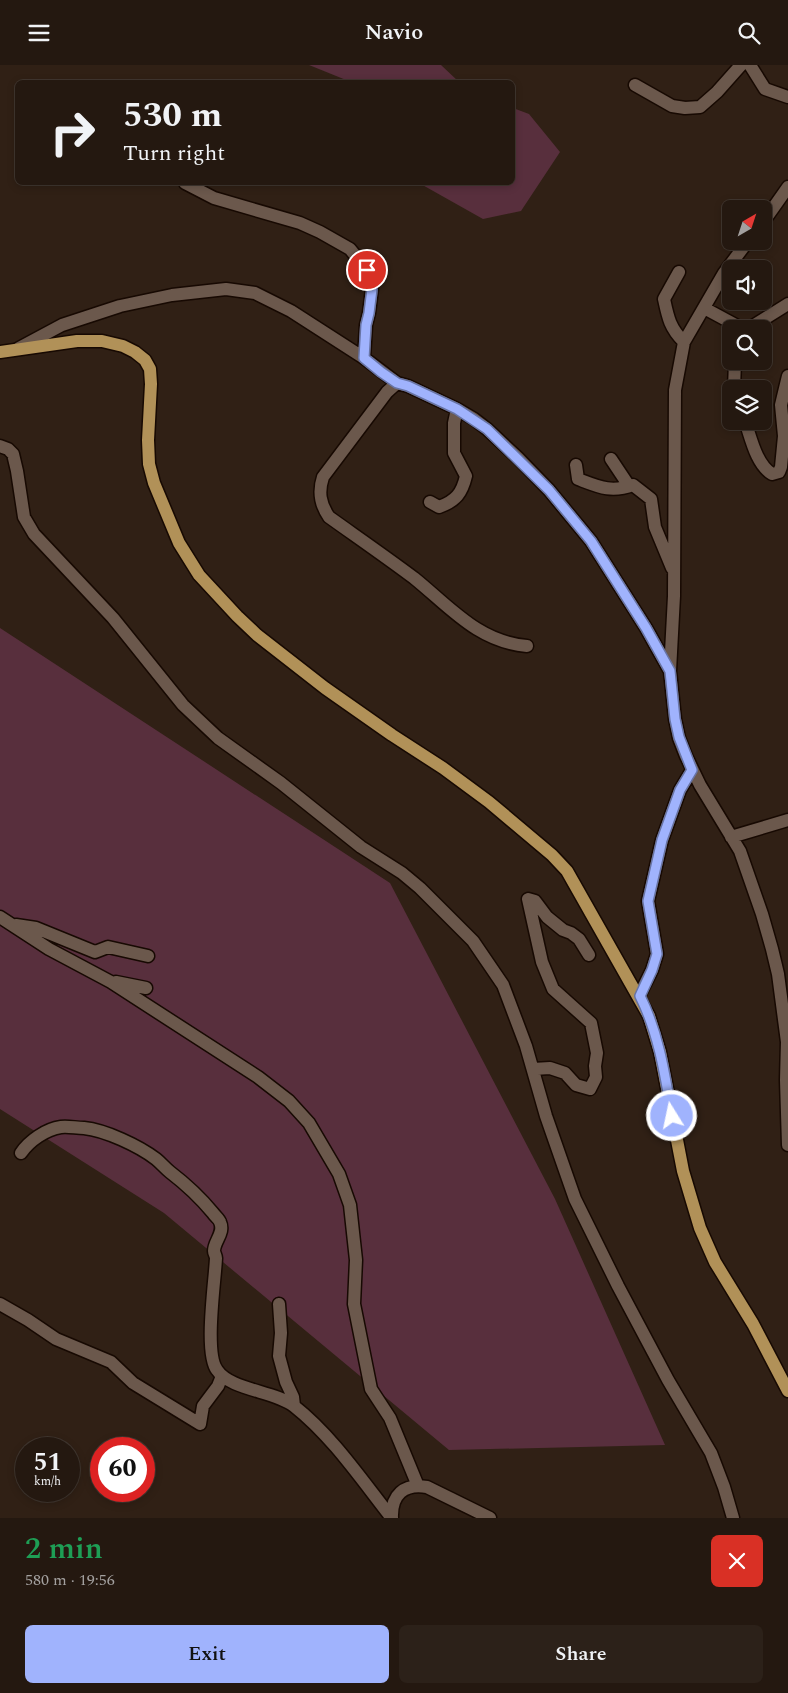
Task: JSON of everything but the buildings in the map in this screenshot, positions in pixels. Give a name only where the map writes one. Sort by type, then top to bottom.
[{"type":"main road","points":[[0,351],[77,341],[102,341],[123,346],[135,352],[144,360],[150,369],[152,384],[148,440],[149,463],[154,483],[179,543],[200,575],[236,616],[257,635],[325,688],[443,768],[489,802],[552,855],[567,871],[650,1016],[660,1052],[683,1171],[700,1228],[715,1261],[753,1324],[788,1391]]},
{"type":"street","points":[[636,85],[672,106],[684,108],[700,107],[717,92],[741,65]]},
{"type":"street","points":[[750,65],[765,89],[788,97]]},
{"type":"street","points":[[189,185],[214,198],[300,223],[350,249],[367,270],[372,289],[366,325],[364,358]]},
{"type":"street","points":[[772,210],[788,187]]},
{"type":"street","points":[[741,250],[724,273],[684,342],[674,389],[674,575],[670,671],[677,728],[686,756],[692,770],[740,851],[762,914],[778,974],[788,1042],[786,1080],[788,1145]]},
{"type":"street","points":[[679,272],[664,299],[674,332],[684,342]]},
{"type":"street","points":[[19,348],[62,325],[120,306],[172,295],[226,289],[255,293],[269,299],[299,315],[364,358],[397,383],[408,386],[457,409],[487,429],[549,490],[591,541],[646,628],[670,671]]},
{"type":"street","points":[[762,320],[788,304]]},
{"type":"street","points":[[704,308],[726,320]]},
{"type":"street","points":[[749,430],[766,470],[772,474],[779,472],[784,436],[781,405],[788,376]]},
{"type":"street","points":[[397,383],[387,392],[323,477],[320,501],[324,510],[329,517],[413,578],[456,614],[486,635],[506,643],[527,646]]},
{"type":"street","points":[[430,502],[439,507],[449,503],[463,490],[466,476],[454,453],[454,423],[457,409]]},
{"type":"street","points":[[0,446],[8,449],[13,454],[24,517],[34,534],[113,617],[183,705],[218,738],[281,783],[361,847],[402,873],[420,888],[473,941],[503,985],[533,1069],[546,1116],[575,1199],[618,1286],[668,1380],[711,1453],[724,1487],[732,1518]]},
{"type":"street","points":[[611,459],[628,486]]},
{"type":"street","points":[[576,465],[578,479],[599,487],[620,489],[633,485],[651,499],[656,527],[674,575]]},
{"type":"street","points":[[640,996],[657,954],[648,901],[662,840],[680,790],[692,770]]},
{"type":"street","points":[[731,837],[788,820]]},
{"type":"street","points":[[533,1069],[550,1068],[565,1073],[576,1085],[590,1089],[596,1077],[597,1053],[592,1023],[553,989],[542,962],[528,899],[535,901],[547,917],[563,930],[579,939],[590,955]]},
{"type":"street","points":[[0,917],[17,925],[36,928],[95,952],[108,947],[148,956]]},
{"type":"street","points":[[0,917],[49,949],[107,979],[258,1077],[289,1101],[309,1123],[339,1174],[350,1205],[356,1259],[354,1304],[371,1389],[390,1418],[418,1485]]},
{"type":"street","points":[[107,979],[146,988]]},
{"type":"street","points":[[21,1153],[49,1131],[61,1127],[88,1129],[112,1136],[138,1147],[181,1179],[204,1201],[220,1222],[222,1231],[214,1250],[216,1256],[211,1348],[214,1366],[222,1376],[253,1390],[281,1398],[294,1406],[337,1449],[392,1517]]},
{"type":"street","points":[[0,1304],[56,1339],[111,1362],[133,1383],[200,1424],[203,1406],[218,1387],[222,1376]]},
{"type":"street","points":[[280,1304],[281,1333],[279,1356],[286,1382],[294,1397],[294,1406]]},
{"type":"street","points":[[392,1517],[396,1498],[400,1492],[418,1485],[427,1487],[490,1518]]},
{"type":"shaded area","points":[[309,65],[441,65],[457,80],[346,80]]},
{"type":"shaded area","points":[[515,109],[529,114],[560,152],[521,211],[483,219],[423,185],[515,185]]},
{"type":"shaded area","points":[[0,628],[390,883],[555,1199],[665,1445],[449,1450],[164,1213],[0,1109]]},
{"type":"route","points":[[367,270],[372,289],[366,325],[364,358],[397,383],[408,386],[467,414],[487,429],[518,458],[549,490],[591,541],[646,628],[670,671],[675,719],[679,737],[692,770],[680,790],[662,840],[648,901],[657,954],[640,996],[650,1016],[660,1052],[672,1116]]}]
